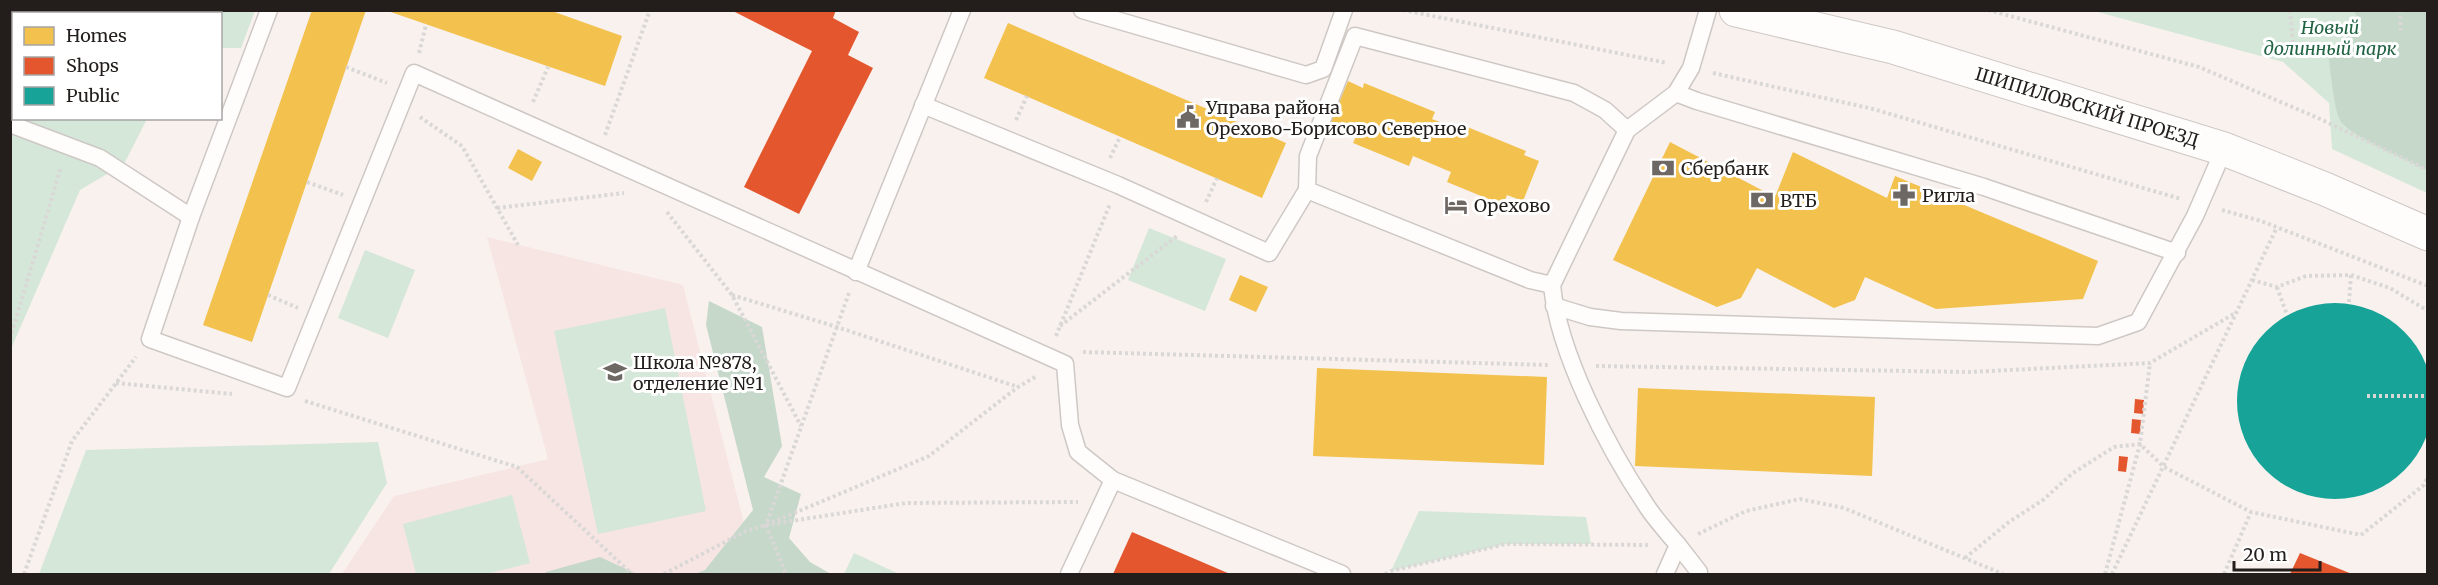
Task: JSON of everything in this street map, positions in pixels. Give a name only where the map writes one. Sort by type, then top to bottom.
[{"type":"main road","name":"ШИПИЛОВСКИЙ ПРОЕЗД","points":[[1736,10],[1893,47],[2224,149],[2325,189],[2427,234]]},
{"type":"lane","points":[[269,10],[191,217],[150,339],[287,387],[414,73],[856,272],[1054,358],[1065,364],[1070,425],[1078,452],[1113,480],[1322,571],[1342,574]]},
{"type":"lane","points":[[856,272],[963,10]]},
{"type":"lane","points":[[1082,10],[1306,75],[1323,69],[1344,10]]},
{"type":"lane","points":[[1699,572],[1646,505],[1598,422],[1573,365],[1554,306],[1552,285],[1627,130],[1676,93],[1691,68],[1708,10]]},
{"type":"lane","points":[[924,105],[1118,185],[1269,253],[1308,190],[1308,156],[1355,36],[1574,93],[1605,110],[1627,130]]},
{"type":"lane","points":[[1676,93],[1984,187],[2177,253]]},
{"type":"lane","points":[[10,124],[100,158],[191,217]]},
{"type":"lane","points":[[1554,306],[1590,317],[1621,321],[2098,336],[2138,322],[2177,253],[2224,149]]},
{"type":"lane","points":[[1308,190],[1530,280],[1552,285]]},
{"type":"lane","points":[[1069,574],[1113,480]]},
{"type":"lane","points":[[1665,574],[1678,545]]},
{"type":"path","points":[[598,156],[650,10]]},
{"type":"path","points":[[1403,10],[1691,68],[1873,109],[2277,227],[2427,286]]},
{"type":"path","points":[[1988,10],[2199,67],[2318,118],[2427,170]]},
{"type":"path","points":[[2290,10],[2294,53]]},
{"type":"path","points":[[2400,10],[2401,30]]},
{"type":"path","points":[[346,67],[403,98],[462,146],[518,245]]},
{"type":"path","points":[[523,122],[548,67]]},
{"type":"path","points":[[10,339],[67,145]]},
{"type":"path","points":[[307,182],[361,202]]},
{"type":"path","points":[[664,574],[746,531],[766,525],[929,456],[1054,358],[1060,326],[1118,185]]},
{"type":"path","points":[[497,208],[670,188]]},
{"type":"path","points":[[650,190],[732,295],[801,427]]},
{"type":"path","points":[[1060,326],[1199,220]]},
{"type":"path","points":[[2112,574],[2277,227]]},
{"type":"path","points":[[786,574],[766,525],[856,272]]},
{"type":"path","points":[[2252,280],[2277,287],[2306,276],[2351,275],[2390,288],[2427,311]]},
{"type":"path","points":[[2349,302],[2351,275]]},
{"type":"path","points":[[2277,287],[2287,315]]},
{"type":"path","points":[[268,295],[316,315]]},
{"type":"path","points":[[732,295],[1018,387]]},
{"type":"path","points":[[1085,351],[1573,365],[1970,372],[2150,363],[2237,312]]},
{"type":"path","points":[[24,574],[72,441],[150,339]]},
{"type":"path","points":[[2105,574],[2140,444],[2150,363]]},
{"type":"path","points":[[116,383],[235,394]]},
{"type":"path","points":[[2367,396],[2427,396]]},
{"type":"path","points":[[294,400],[306,401],[517,467],[632,574]]},
{"type":"path","points":[[2140,444],[2164,467],[2251,512],[2361,534],[2426,486],[2427,476]]},
{"type":"path","points":[[1964,558],[2009,522],[2043,500],[2073,473],[2114,447],[2140,444]]},
{"type":"path","points":[[766,525],[906,503],[1102,502]]},
{"type":"path","points":[[2224,574],[2251,512]]},
{"type":"shaded area","name":"Школа №878, отделение №1","points":[[487,237],[683,285],[746,531],[763,574],[342,574],[394,496],[548,459]]},
{"type":"green space","points":[[11,11],[255,11],[241,48],[222,48],[222,12],[12,12],[12,120],[146,120],[124,164],[80,190],[11,349]]},
{"type":"green space","name":"Новый долинный парк","points":[[2094,11],[2427,11],[2427,193],[2332,149],[2329,103],[2283,62]]},
{"type":"green space","points":[[2354,11],[2427,11],[2427,170],[2366,140],[2340,120],[2334,98],[2328,52],[2361,24]]},
{"type":"green space","points":[[1149,228],[1226,259],[1205,311],[1128,280]]},
{"type":"green space","points":[[365,250],[415,270],[388,338],[338,318]]},
{"type":"green space","points":[[709,301],[762,327],[782,446],[764,477],[801,494],[789,538],[810,562],[831,574],[695,574],[705,570],[753,510],[706,325]]},
{"type":"green space","points":[[665,308],[706,511],[598,534],[554,331]]},
{"type":"green space","points":[[378,442],[387,483],[329,574],[39,574],[86,450]]},
{"type":"green space","points":[[512,495],[530,563],[487,574],[416,574],[403,524]]},
{"type":"green space","points":[[1419,511],[1586,517],[1591,544],[1506,544],[1391,571]]},
{"type":"green space","points":[[854,553],[899,574],[844,574]]},
{"type":"green space","points":[[600,557],[637,574],[543,574],[546,572]]},
{"type":"building: Homes","points":[[312,10],[366,10],[252,342],[203,325]]},
{"type":"building: Homes","points":[[385,10],[549,10],[622,36],[605,86]]},
{"type":"building: Homes","points":[[1008,23],[1286,143],[1262,198],[984,78]]},
{"type":"building: Homes","points":[[1348,81],[1363,88],[1364,83],[1435,112],[1432,119],[1458,129],[1460,124],[1526,151],[1524,155],[1539,161],[1523,201],[1507,195],[1503,205],[1447,182],[1451,172],[1413,156],[1409,166],[1353,143],[1357,134],[1330,123]]},
{"type":"building: Homes","points":[[1670,142],[1775,197],[1793,152],[1887,198],[1895,176],[2098,261],[2083,299],[1936,309],[1865,277],[1855,300],[1834,308],[1757,268],[1741,298],[1717,307],[1613,260]]},
{"type":"building: Homes","points":[[518,149],[542,162],[532,181],[508,168]]},
{"type":"building: Homes","points":[[1240,275],[1268,287],[1256,312],[1229,300]]},
{"type":"building: Homes","points":[[1317,368],[1547,377],[1544,465],[1313,456]]},
{"type":"building: Homes","points":[[1638,388],[1875,397],[1872,476],[1635,466]]},
{"type":"building: Shops","points":[[731,10],[836,10],[833,18],[859,32],[848,55],[873,68],[799,214],[744,187],[812,51]]},
{"type":"building: Shops","points":[[2135,399],[2144,400],[2143,414],[2134,413]]},
{"type":"building: Shops","points":[[2132,419],[2141,420],[2140,434],[2131,433]]},
{"type":"building: Shops","points":[[2119,456],[2128,457],[2126,472],[2118,471]]},
{"type":"building: Shops","points":[[1132,532],[1230,574],[1113,574]]},
{"type":"building: Shops","points":[[2300,553],[2352,574],[2290,574]]},
{"type":"building: Public","points":[[2335,303],[2363,307],[2381,315],[2397,325],[2411,339],[2429,373],[2433,401],[2429,429],[2421,447],[2411,463],[2397,477],[2363,495],[2335,499],[2307,495],[2289,487],[2273,477],[2259,463],[2241,429],[2237,401],[2241,373],[2249,355],[2259,339],[2273,325],[2307,307]]},
{"type":"place","name":"Управа района Орехово-Борисово Северное","points":[[1188,117]]},
{"type":"place","name":"Сбербанк","points":[[1663,168]]},
{"type":"place","name":"Ригла","points":[[1904,195]]},
{"type":"place","name":"ВТБ","points":[[1762,200]]},
{"type":"place","name":"Орехово","points":[[1456,205]]},
{"type":"place","name":"Школа №878, отделение №1","points":[[615,372]]}]
